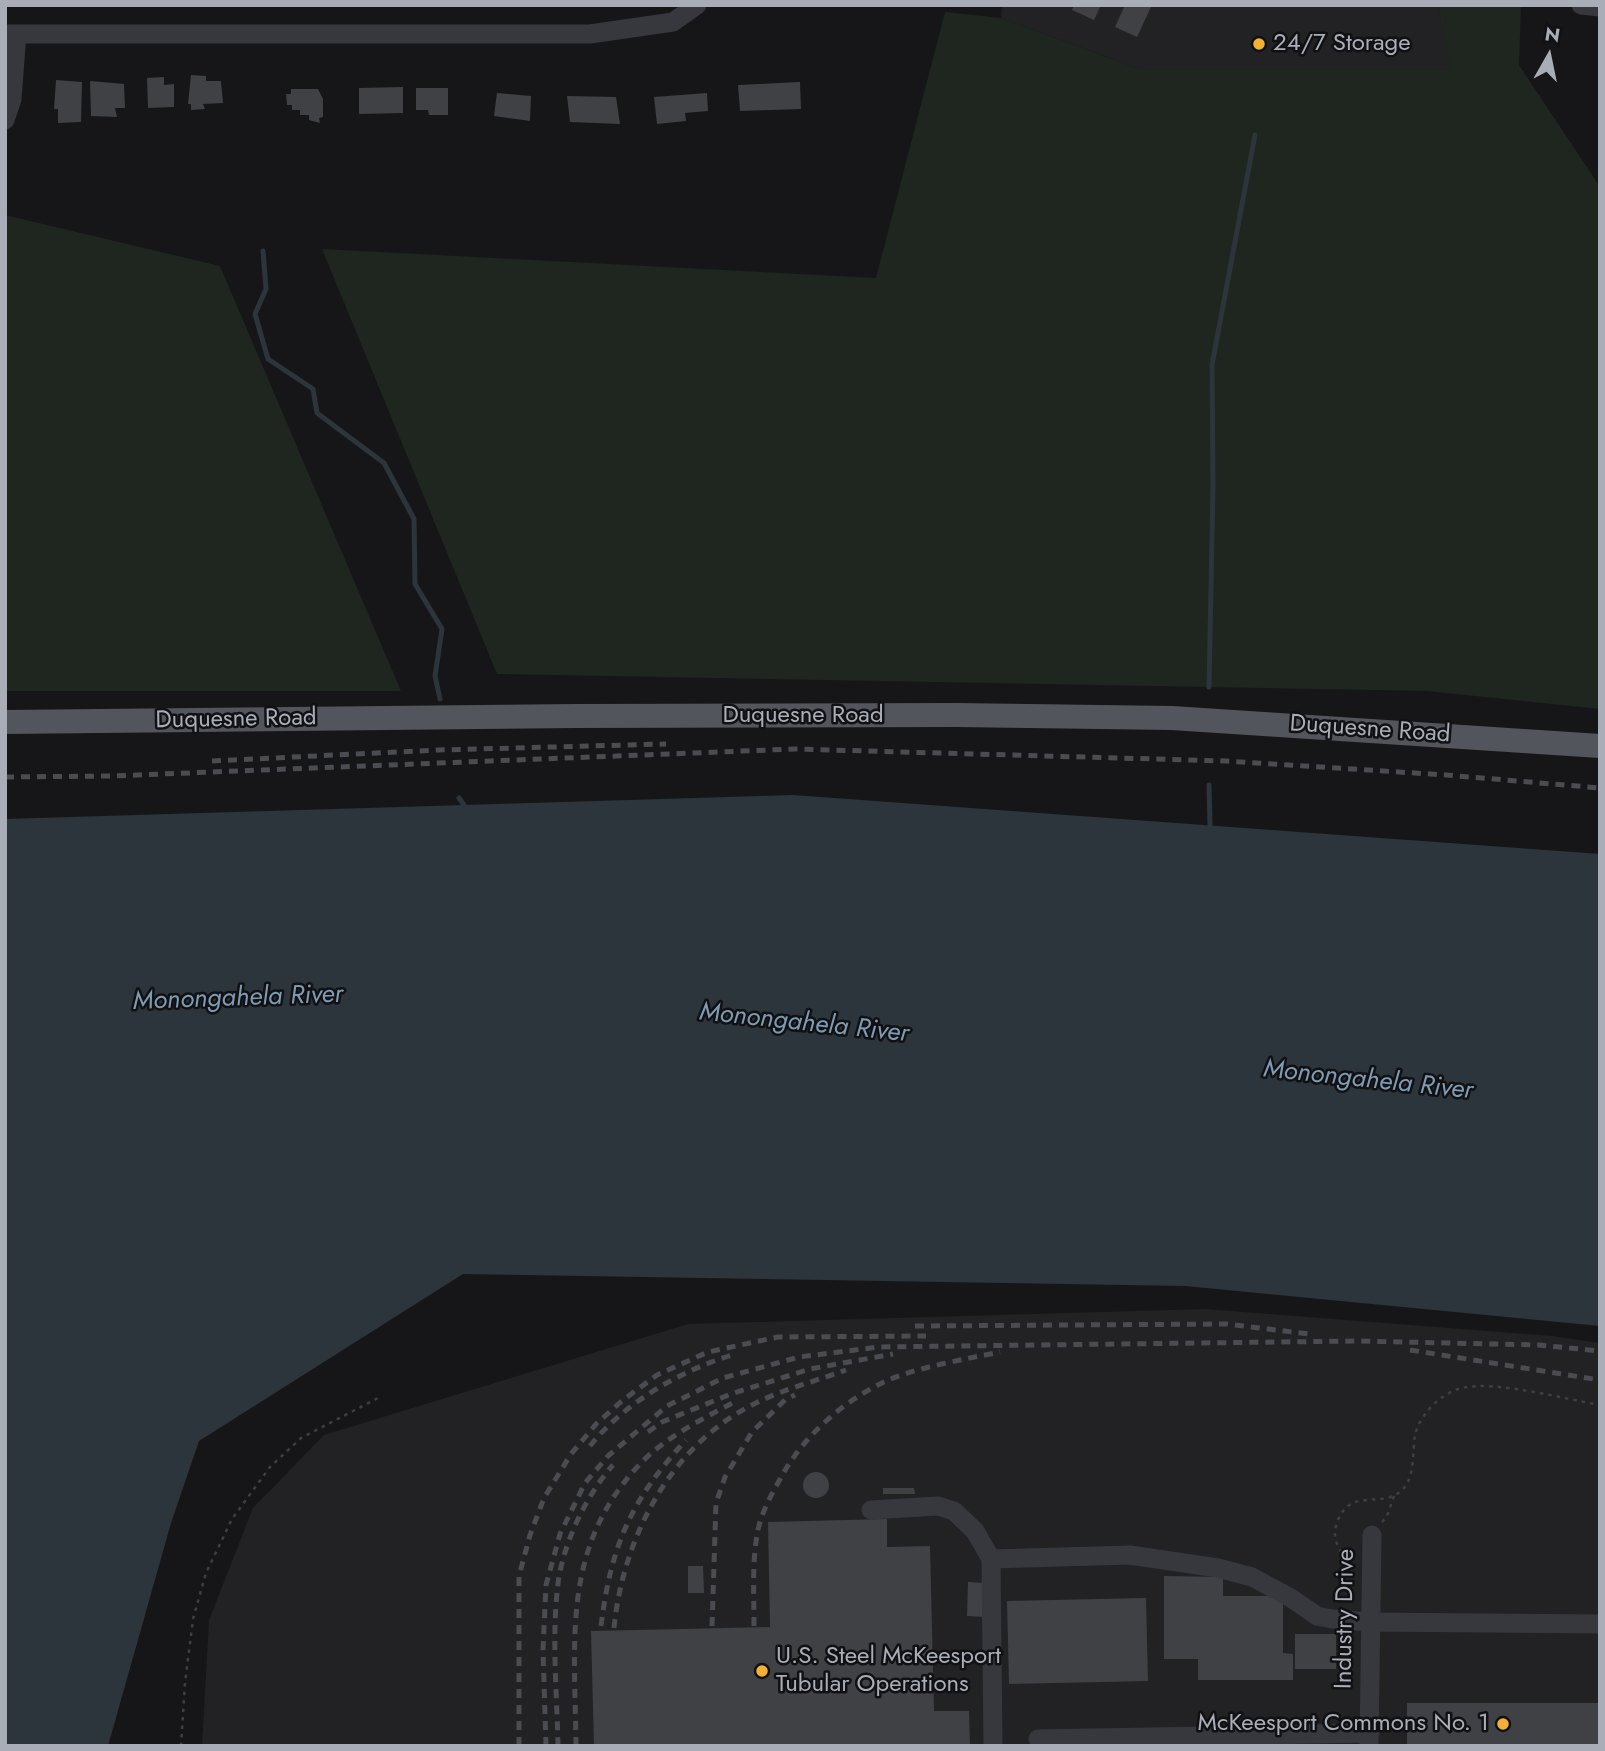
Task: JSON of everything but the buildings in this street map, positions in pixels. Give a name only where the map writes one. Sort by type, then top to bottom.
[{"type":"main road","name":"Duquesne Road","points":[[5,722],[631,716],[970,715],[1172,718],[1600,746]]},
{"type":"street","points":[[5,120],[12,99],[11,34],[590,34],[673,22],[697,5]]},
{"type":"street","points":[[1581,5],[1600,8]]},
{"type":"street","points":[[871,1510],[938,1506],[954,1511],[975,1531],[991,1559],[993,1746]]},
{"type":"street","name":"Industry Drive","points":[[1369,1739],[1372,1535]]},
{"type":"street","points":[[991,1559],[1130,1555],[1206,1566],[1252,1577],[1324,1618],[1371,1622],[1600,1624]]},
{"type":"street","points":[[1038,1739],[1369,1739]]},
{"type":"path","points":[[1353,1577],[1336,1541],[1334,1528],[1339,1517],[1348,1506],[1363,1499],[1391,1498],[1403,1490],[1411,1474],[1416,1434],[1421,1418],[1440,1399],[1461,1388],[1487,1385],[1600,1405]]},
{"type":"path","points":[[181,1746],[193,1619],[206,1573],[232,1519],[271,1467],[301,1438],[380,1396]]},
{"type":"path","points":[[1372,1535],[1387,1516],[1394,1495]]},
{"type":"shaded area","name":"24/7 Storage","points":[[1002,5],[1438,5],[1452,70],[1142,70],[1001,18]]},
{"type":"shaded area","points":[[1438,5],[1521,5],[1519,65],[1600,187],[1600,709],[1427,691],[497,674],[322,249],[876,278],[945,12],[1001,18],[1142,70],[1451,70]]},
{"type":"shaded area","points":[[5,215],[220,266],[401,691],[5,691]]},
{"type":"shaded area","points":[[1205,1309],[1552,1336],[1600,1343],[1600,1746],[202,1746],[209,1620],[253,1508],[324,1435],[688,1324]]},
{"type":"water","name":"Monongahela River","points":[[793,795],[1600,854],[1600,1326],[1185,1286],[463,1274],[199,1441],[171,1523],[108,1746],[5,1746],[5,819]]},
{"type":"waterway","points":[[1209,687],[1213,487],[1212,365],[1255,135]]},
{"type":"waterway","points":[[263,251],[266,289],[255,314],[268,359],[313,389],[317,413],[384,463],[414,519],[415,584],[442,629],[435,676],[440,699]]},
{"type":"waterway","points":[[1209,785],[1210,826]]},
{"type":"waterway","points":[[459,798],[464,805]]},
{"type":"railway","points":[[212,761],[438,750],[666,744]]},
{"type":"railway","points":[[5,777],[111,776],[794,749],[1226,761],[1600,788]]},
{"type":"railway","points":[[915,1326],[1227,1324],[1309,1334]]},
{"type":"railway","points":[[519,1746],[519,1576],[544,1498],[571,1454],[597,1423],[657,1375],[708,1352],[778,1337],[926,1336]]},
{"type":"railway","points":[[546,1746],[543,1650],[546,1585],[560,1534],[585,1483],[608,1456],[667,1406],[723,1378],[799,1357],[879,1347],[1358,1341],[1539,1345],[1600,1351]]},
{"type":"railway","points":[[1410,1350],[1600,1380]]},
{"type":"railway","points":[[754,1626],[754,1558],[760,1521],[788,1466],[810,1437],[836,1412],[882,1383],[924,1368],[1000,1352]]},
{"type":"railway","points":[[648,1432],[662,1422],[731,1394],[810,1369],[893,1354]]},
{"type":"railway","points":[[590,1446],[619,1416],[654,1390],[693,1370],[732,1355]]},
{"type":"railway","points":[[614,1628],[619,1594],[640,1528],[656,1497],[676,1468],[699,1443],[726,1421],[756,1403],[846,1370]]},
{"type":"railway","points":[[712,1626],[716,1503],[725,1477],[752,1432],[785,1400],[795,1395]]},
{"type":"railway","points":[[576,1746],[574,1669],[578,1597],[585,1562],[597,1528],[615,1496],[650,1454],[686,1428],[738,1400]]},
{"type":"railway","points":[[601,1626],[611,1571],[627,1525],[651,1483],[686,1440]]},
{"type":"railway","points":[[558,1746],[555,1631],[559,1577],[575,1525],[592,1493],[613,1465]]},
{"type":"place","name":"24/7 Storage","points":[[1259,44]]},
{"type":"place","name":"U.S. Steel McKeesport Tubular Operations","points":[[762,1671]]},
{"type":"place","name":"McKeesport Commons No. 1","points":[[1503,1724]]}]
